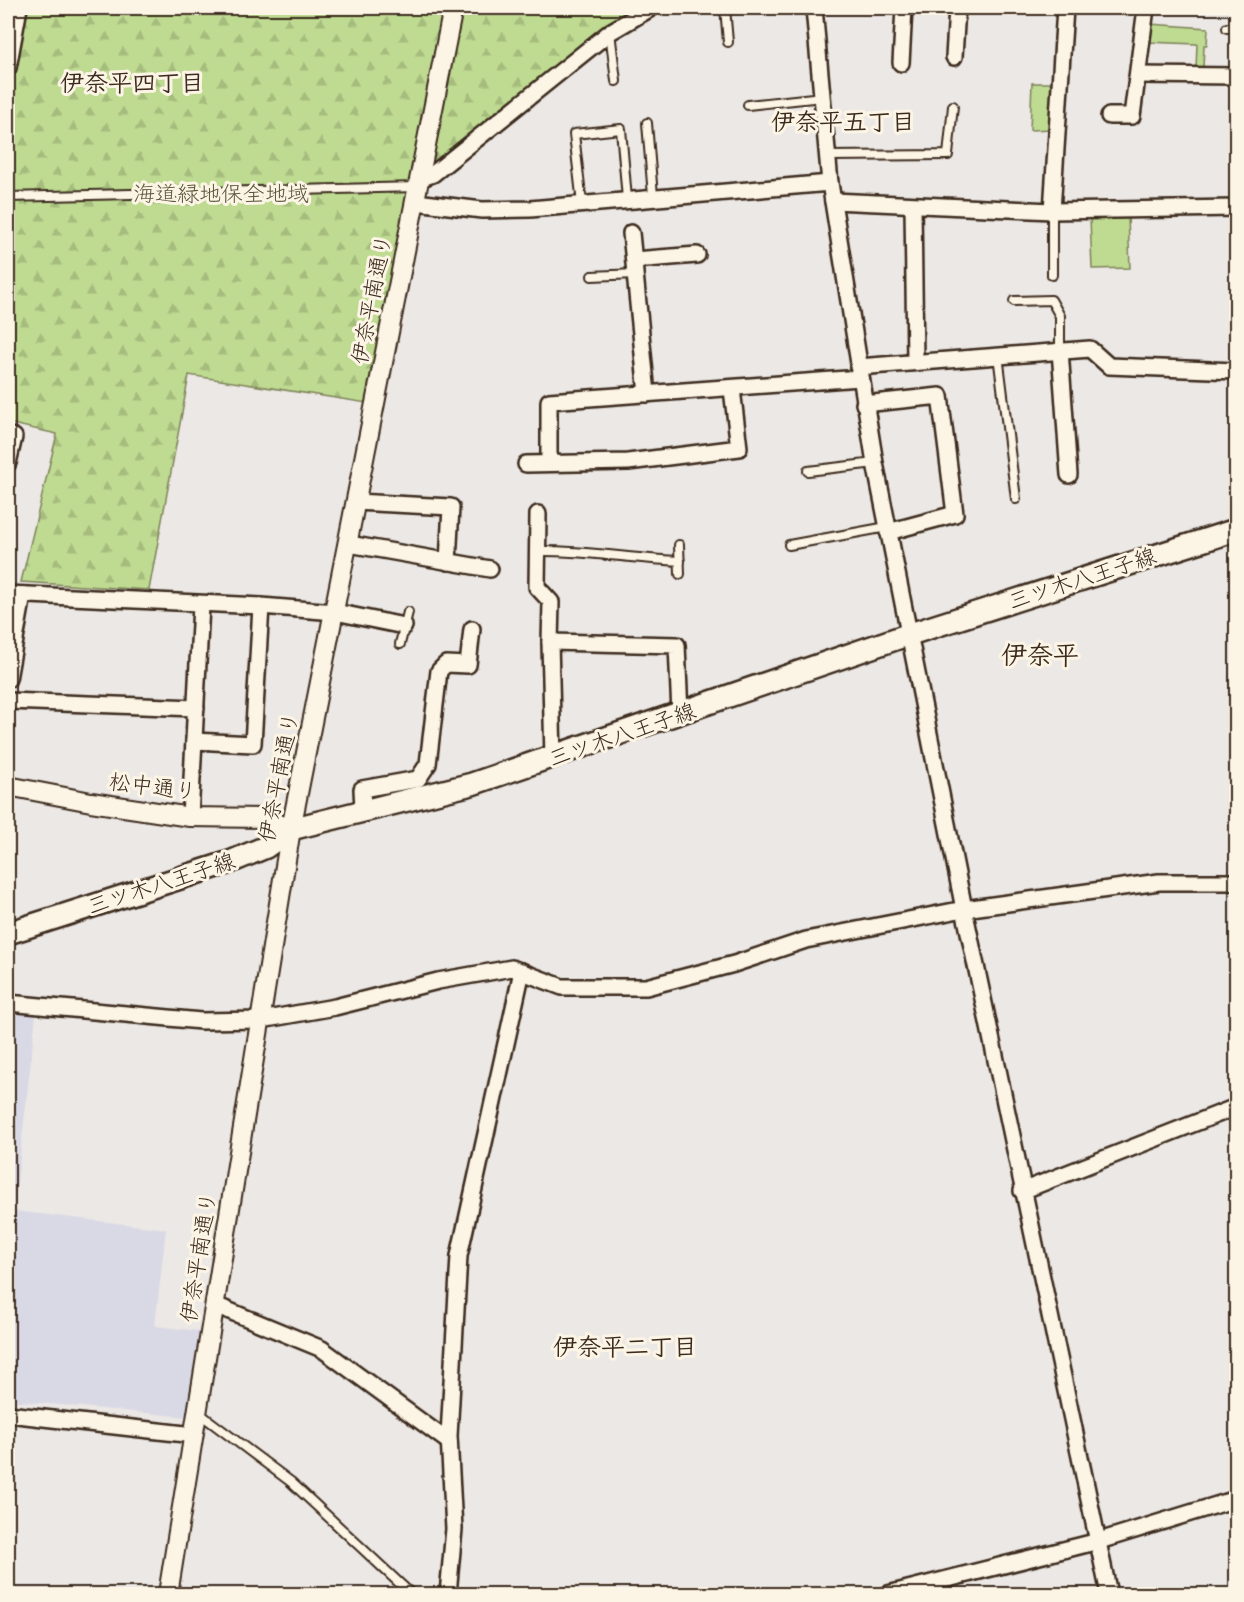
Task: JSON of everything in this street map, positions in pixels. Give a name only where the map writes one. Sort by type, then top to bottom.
[{"type":"main road","name":"三ツ木八王子線","points":[[8,933],[230,862],[266,847],[291,829],[363,809],[472,784],[553,758],[907,634],[1236,530]]},
{"type":"street","points":[[8,68],[19,8]]},
{"type":"street","name":"伊奈平南通り","points":[[168,1594],[291,829],[453,8]]},
{"type":"street","points":[[651,8],[610,32],[433,174],[418,189],[482,210],[530,209],[653,196],[830,183]]},
{"type":"street","points":[[814,8],[830,183],[864,404],[907,634],[1022,1191],[1099,1541],[1108,1594]]},
{"type":"street","points":[[902,63],[904,8]]},
{"type":"street","points":[[954,57],[957,8]]},
{"type":"street","points":[[1052,211],[1065,8]]},
{"type":"street","points":[[1109,116],[1132,116],[1146,8]]},
{"type":"street","points":[[1138,75],[1236,76]]},
{"type":"street","points":[[833,201],[1052,211],[1236,208]]},
{"type":"street","points":[[913,206],[915,362]]},
{"type":"street","points":[[631,233],[647,394]]},
{"type":"street","points":[[634,267],[697,255]]},
{"type":"street","points":[[549,463],[549,401],[732,389],[915,362],[1060,350],[1090,349],[1109,366],[1236,371]]},
{"type":"street","points":[[1060,350],[1069,475]]},
{"type":"street","points":[[526,464],[628,462],[739,448],[732,389]]},
{"type":"street","points":[[864,404],[940,396],[956,514],[888,529]]},
{"type":"street","points":[[8,435],[14,437],[8,463]]},
{"type":"street","points":[[355,502],[451,507],[448,562]]},
{"type":"street","points":[[538,514],[537,587],[551,602],[553,758]]},
{"type":"street","points":[[349,544],[490,569]]},
{"type":"street","points":[[8,594],[201,605],[261,606],[406,619]]},
{"type":"street","points":[[8,673],[23,595]]},
{"type":"street","points":[[190,817],[201,605]]},
{"type":"street","points":[[194,741],[253,744],[261,606]]},
{"type":"street","points":[[363,809],[362,789],[418,779],[428,764],[439,671],[447,664],[468,665],[472,629]]},
{"type":"street","points":[[550,642],[676,645],[680,714]]},
{"type":"street","points":[[8,701],[196,708]]},
{"type":"street","name":"松中通り","points":[[8,786],[91,802],[190,817],[262,818],[291,829]]},
{"type":"street","points":[[8,1003],[201,1022],[261,1020],[335,1008],[438,981],[513,968],[562,987],[646,987],[734,964],[807,940],[964,909],[1159,882],[1236,882]]},
{"type":"street","points":[[448,1594],[454,1529],[449,1442],[459,1256],[522,971]]},
{"type":"street","points":[[1022,1191],[1236,1107]]},
{"type":"street","points":[[215,1305],[322,1349],[449,1442]]},
{"type":"street","points":[[8,1414],[194,1435]]},
{"type":"street","points":[[888,1594],[1099,1541],[1236,1499]]},
{"type":"lane","points":[[725,8],[728,42]]},
{"type":"lane","points":[[1227,28],[1236,28]]},
{"type":"lane","points":[[610,32],[616,81]]},
{"type":"lane","points":[[748,105],[822,97]]},
{"type":"lane","points":[[827,156],[948,155],[953,106]]},
{"type":"lane","points":[[647,123],[653,196]]},
{"type":"lane","points":[[582,204],[574,134],[621,129],[627,199]]},
{"type":"lane","points":[[8,197],[418,189]]},
{"type":"lane","points":[[1052,211],[1052,275]]},
{"type":"lane","points":[[592,276],[634,267]]},
{"type":"lane","points":[[1014,301],[1051,300],[1060,316],[1060,350]]},
{"type":"lane","points":[[998,355],[1016,499]]},
{"type":"lane","points":[[808,471],[875,463]]},
{"type":"lane","points":[[789,545],[888,529]]},
{"type":"lane","points":[[680,545],[680,574]]},
{"type":"lane","points":[[537,551],[575,550],[634,559],[680,561]]},
{"type":"lane","points":[[400,644],[406,619]]},
{"type":"lane","points":[[198,1413],[291,1482],[411,1594]]},
{"type":"shaded area","points":[[8,1010],[36,1014],[14,1211],[166,1229],[155,1326],[199,1331],[188,1417],[8,1400]]},
{"type":"green space","name":"海道緑地保全地域","points":[[24,8],[633,8],[414,178],[367,403],[189,375],[149,590],[21,582],[57,434],[8,423],[8,93]]},
{"type":"green space","points":[[1149,24],[1208,28],[1207,45],[1204,45],[1203,69],[1196,69],[1197,44],[1146,42]]},
{"type":"green space","points":[[1032,83],[1055,83],[1053,129],[1030,130]]},
{"type":"green space","points":[[1128,216],[1130,268],[1092,269],[1090,217]]},
{"type":"district","name":"伊奈平四丁目","points":[[132,83]]},
{"type":"district","name":"伊奈平五丁目","points":[[843,122]]},
{"type":"district","name":"伊奈平","points":[[1040,655]]},
{"type":"district","name":"伊奈平二丁目","points":[[625,1347]]}]
